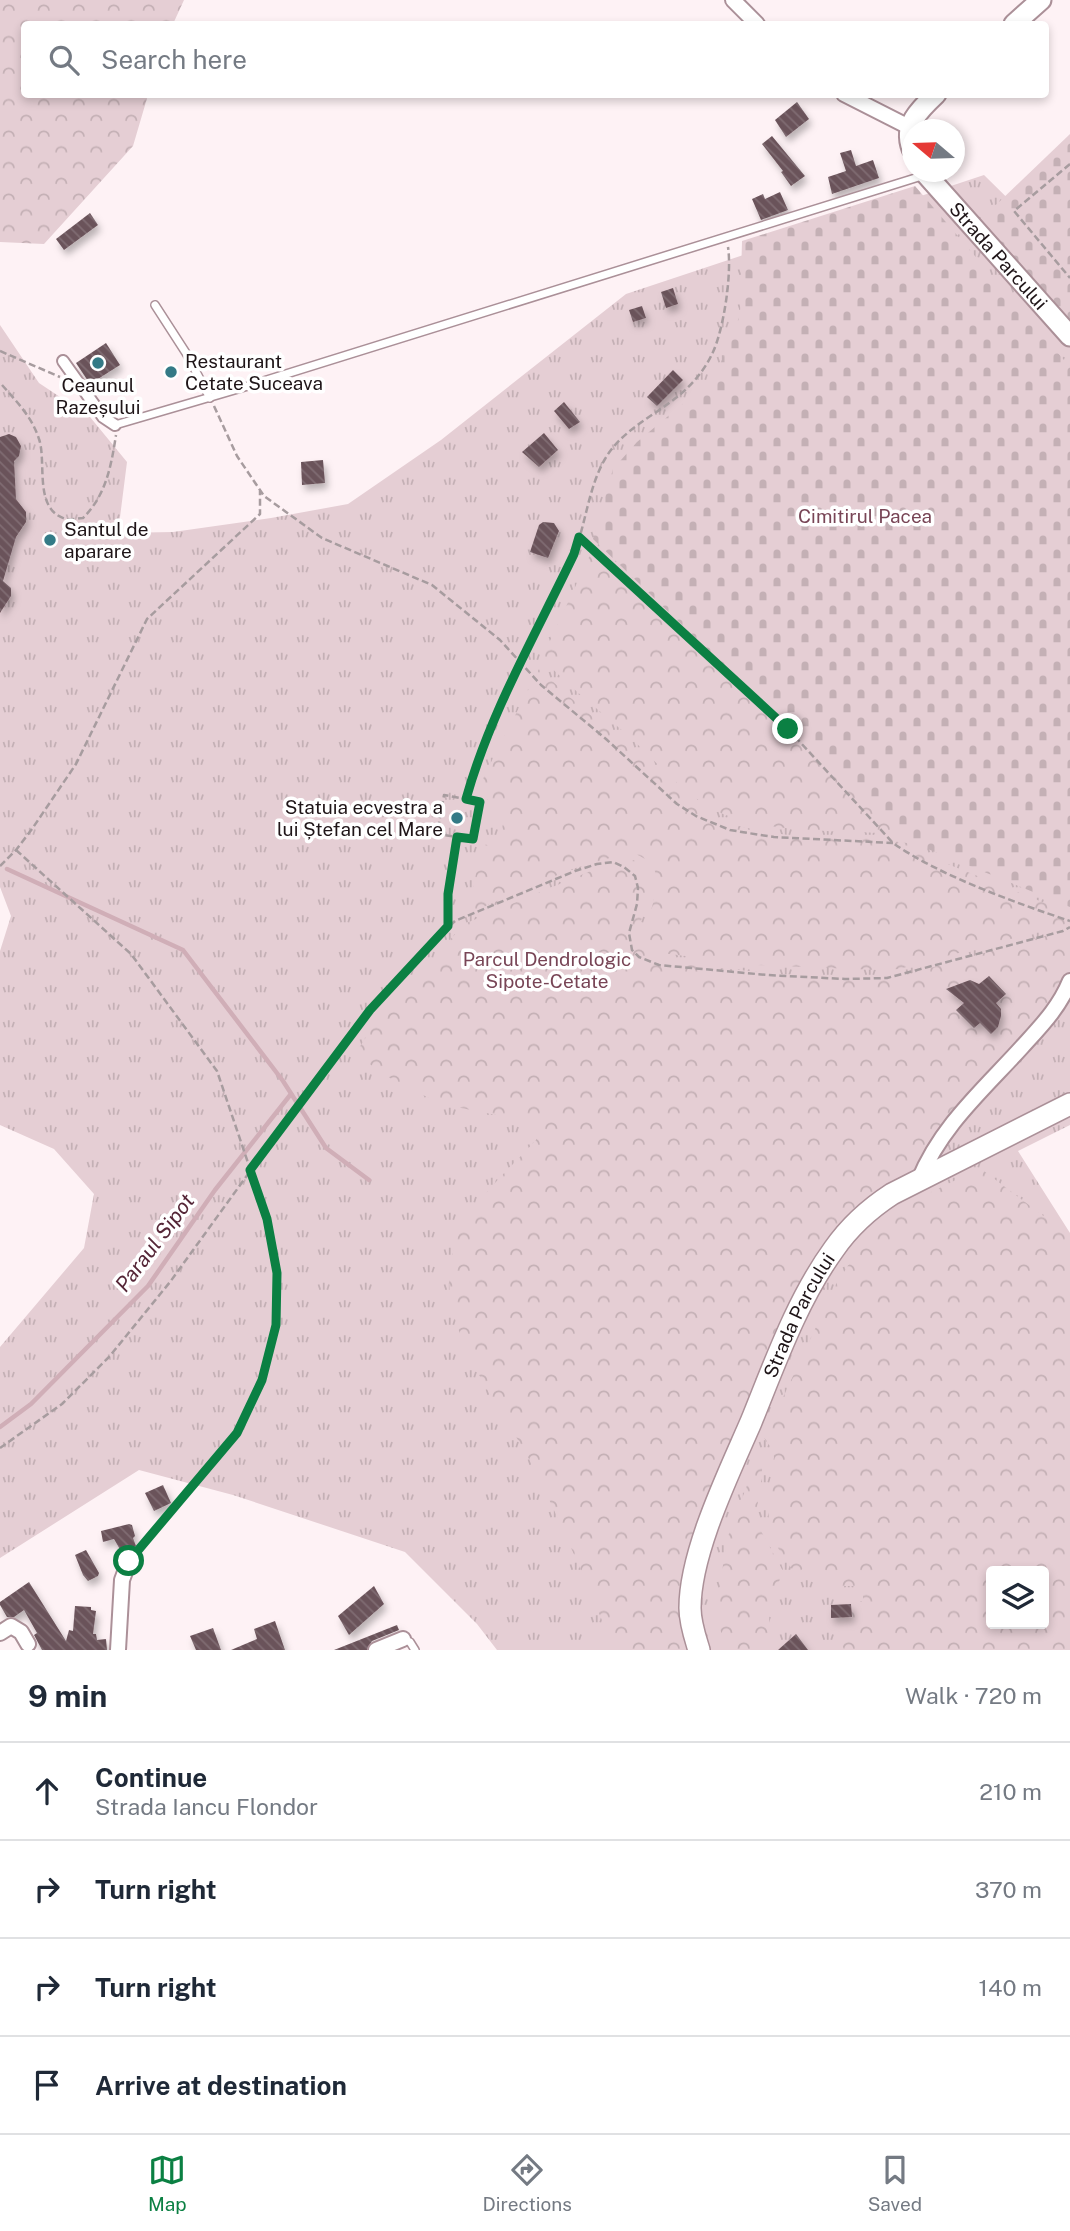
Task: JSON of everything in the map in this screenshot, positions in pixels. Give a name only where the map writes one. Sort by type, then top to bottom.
[{"type":"main road","name":"Strada Parcului","points":[[699,1650],[690,1608],[695,1576],[711,1517],[818,1273],[851,1228],[871,1208],[919,1180],[1070,1104]]},
{"type":"street","points":[[733,0],[754,21]]},
{"type":"street","points":[[1017,21],[1041,0]]},
{"type":"street","points":[[852,98],[902,123]]},
{"type":"street","points":[[914,119],[932,98]]},
{"type":"street","name":"Strada Parcului","points":[[933,182],[1070,335]]},
{"type":"street","points":[[64,360],[103,417],[115,425]]},
{"type":"street","points":[[919,1180],[930,1155],[946,1130],[1054,1013],[1070,981]]},
{"type":"street","points":[[118,1650],[122,1580],[129,1561]]},
{"type":"street","points":[[0,1633],[11,1626],[16,1627],[28,1644]]},
{"type":"street","points":[[376,1650],[403,1639]]},
{"type":"lane","points":[[115,425],[210,398],[902,180]]},
{"type":"lane","points":[[155,305],[186,353],[210,398]]},
{"type":"lane","points":[[403,1639],[410,1642],[415,1650]]},
{"type":"path","points":[[1070,164],[1014,211],[1070,278]]},
{"type":"path","points":[[466,799],[476,764],[574,554],[604,461],[615,444],[698,377],[714,350],[729,279],[726,236]]},
{"type":"path","points":[[0,351],[60,377]]},
{"type":"path","points":[[2,385],[28,415],[40,442],[45,496],[53,510],[66,519],[83,518],[95,506],[104,491],[116,436],[115,425]]},
{"type":"path","points":[[210,398],[237,456],[264,496],[322,538],[432,585],[481,624],[558,701],[606,739],[677,804],[696,816],[730,830],[774,837],[893,843]]},
{"type":"path","points":[[0,866],[16,850],[76,764],[147,619],[260,514],[260,490]]},
{"type":"path","points":[[579,537],[788,729],[893,843],[964,880],[1070,921]]},
{"type":"path","points":[[444,795],[480,802],[473,839],[457,837],[437,834],[444,795]]},
{"type":"path","points":[[448,926],[448,894],[457,837]]},
{"type":"path","points":[[16,850],[131,954],[217,1071],[267,1219],[277,1273],[276,1325],[262,1380],[237,1433],[129,1561]]},
{"type":"path","points":[[0,1448],[62,1404],[109,1357],[170,1282],[370,1010],[448,926],[575,872],[597,864],[613,862],[635,876],[638,888],[637,904],[629,933],[632,950],[639,957],[659,965],[755,975],[887,978],[1070,927]]},
{"type":"green space","points":[[0,0],[184,0],[174,21],[21,21],[21,98],[147,98],[133,146],[44,244],[0,242]]},
{"type":"green space","points":[[1070,134],[1070,331],[973,227]]},
{"type":"green space","name":"Parcul Dendrologic Sipote-Cetate","points":[[984,175],[1070,260],[1070,1125],[1018,1151],[1070,1233],[1070,1650],[497,1650],[477,1624],[405,1552],[233,1495],[139,1470],[0,1558],[0,1347],[84,1248],[94,1194],[54,1149],[0,1125],[0,951],[11,916],[0,887],[0,325],[39,383],[90,417],[127,462],[118,533],[173,532],[348,504],[441,440],[626,294]]},
{"type":"green space","name":"Cimitirul Pacea","points":[[915,186],[1070,367],[1070,907],[918,845],[877,813],[593,539],[613,469],[637,442],[715,377],[740,315],[742,241]]},
{"type":"green space","points":[[597,540],[811,738],[897,834],[786,828],[723,814],[683,788],[552,668],[542,658]]},
{"type":"green space","points":[[539,669],[583,709],[623,740],[684,798],[713,816],[742,827],[787,835],[857,837],[907,843],[930,857],[1070,913],[1070,923],[899,969],[755,965],[662,953],[647,941],[647,928],[656,890],[654,868],[645,859],[630,852],[569,870],[476,910],[469,907],[482,844],[499,847],[506,806],[476,796]]},
{"type":"green space","points":[[622,858],[637,861],[645,868],[649,878],[639,937],[655,958],[670,963],[779,974],[895,978],[1070,929],[1070,999],[970,1105],[925,1172],[852,1222],[731,1464],[696,1608],[709,1650],[614,1650],[537,1474],[476,1369],[453,1312],[449,1283],[457,1238],[486,1193],[536,1140],[537,1131],[527,1121],[441,1104],[393,1080],[355,1054],[370,1031],[464,924]]},
{"type":"green space","points":[[980,1168],[1070,1236],[1070,1650],[844,1650],[838,1631],[836,1602],[863,1601],[863,1586],[836,1586],[805,1566],[797,1575],[777,1546],[768,1505],[774,1457],[764,1438],[837,1282],[862,1246],[895,1210]]},
{"type":"green space","points":[[759,1453],[763,1458],[755,1520],[784,1573],[771,1601],[771,1650],[729,1650],[715,1618],[727,1539]]},
{"type":"building","points":[[797,102],[809,119],[786,137],[775,120]]},
{"type":"building","points":[[772,136],[805,176],[791,186],[762,144]]},
{"type":"building","points":[[851,150],[856,166],[873,160],[879,178],[832,194],[828,177],[846,171],[840,153]]},
{"type":"building","points":[[780,192],[788,210],[761,220],[752,199],[763,194],[765,199]]},
{"type":"building","points":[[90,213],[98,225],[64,250],[56,239]]},
{"type":"building","points":[[673,288],[678,304],[666,308],[661,292]]},
{"type":"building","points":[[642,306],[646,318],[633,322],[629,310]]},
{"type":"building","points":[[106,343],[120,365],[90,384],[76,363]]},
{"type":"building","points":[[673,370],[683,380],[657,406],[647,397]]},
{"type":"building","points":[[564,402],[580,422],[569,429],[554,411]]},
{"type":"building","points":[[544,433],[558,450],[539,467],[522,452]]},
{"type":"building","points":[[9,434],[16,437],[21,446],[19,456],[14,461],[16,499],[26,512],[26,522],[16,537],[3,581],[11,588],[11,596],[0,613],[0,437]]},
{"type":"building","points":[[323,460],[325,483],[302,485],[301,462]]},
{"type":"building","points":[[543,522],[554,523],[559,531],[548,558],[530,552],[539,525]]},
{"type":"building","points":[[989,976],[1006,994],[996,1003],[1001,1009],[1001,1016],[998,1027],[991,1034],[980,1023],[974,1028],[956,1010],[964,1003],[946,989],[970,980],[979,984]]},
{"type":"building","points":[[163,1485],[171,1503],[154,1511],[145,1493]]},
{"type":"building","points":[[132,1525],[136,1546],[122,1553],[114,1539],[103,1542],[101,1531]]},
{"type":"building","points":[[86,1550],[99,1573],[88,1581],[75,1555]]},
{"type":"building","points":[[29,1582],[66,1641],[69,1630],[73,1631],[75,1606],[91,1607],[91,1610],[96,1611],[93,1634],[96,1634],[97,1640],[106,1639],[107,1650],[42,1650],[34,1635],[37,1633],[24,1610],[14,1617],[7,1617],[0,1605],[0,1602]]},
{"type":"building","points":[[374,1586],[384,1604],[349,1635],[338,1616]]},
{"type":"building","points":[[851,1604],[852,1617],[831,1618],[831,1605]]},
{"type":"building","points":[[275,1621],[285,1650],[231,1650],[257,1639],[254,1629]]},
{"type":"building","points":[[397,1625],[399,1630],[372,1641],[367,1650],[334,1650]]},
{"type":"building","points":[[213,1628],[221,1650],[196,1650],[190,1636]]},
{"type":"building","points":[[796,1634],[808,1650],[778,1650]]},
{"type":"waterway","points":[[7,869],[183,950],[283,1081],[326,1148],[369,1180]]},
{"type":"waterway","name":"Paraul Sipot","points":[[0,1427],[31,1404],[148,1286],[215,1190],[291,1094]]},
{"type":"place","name":"Ceaunul Razeșului","points":[[98,363]]},
{"type":"place","name":"Restaurant Cetate Suceava","points":[[171,372]]},
{"type":"place","name":"Santul de aparare","points":[[50,540]]},
{"type":"place","name":"Statuia ecvestra a lui Ștefan cel Mare","points":[[457,818]]},
{"type":"route","points":[[129,1561],[244,1422],[262,1380],[276,1325],[277,1273],[274,1250],[267,1219],[250,1170],[370,1010],[448,926],[448,894],[457,837],[473,839],[480,802],[466,799],[476,764],[514,676],[574,554],[579,537],[788,729]]}]
